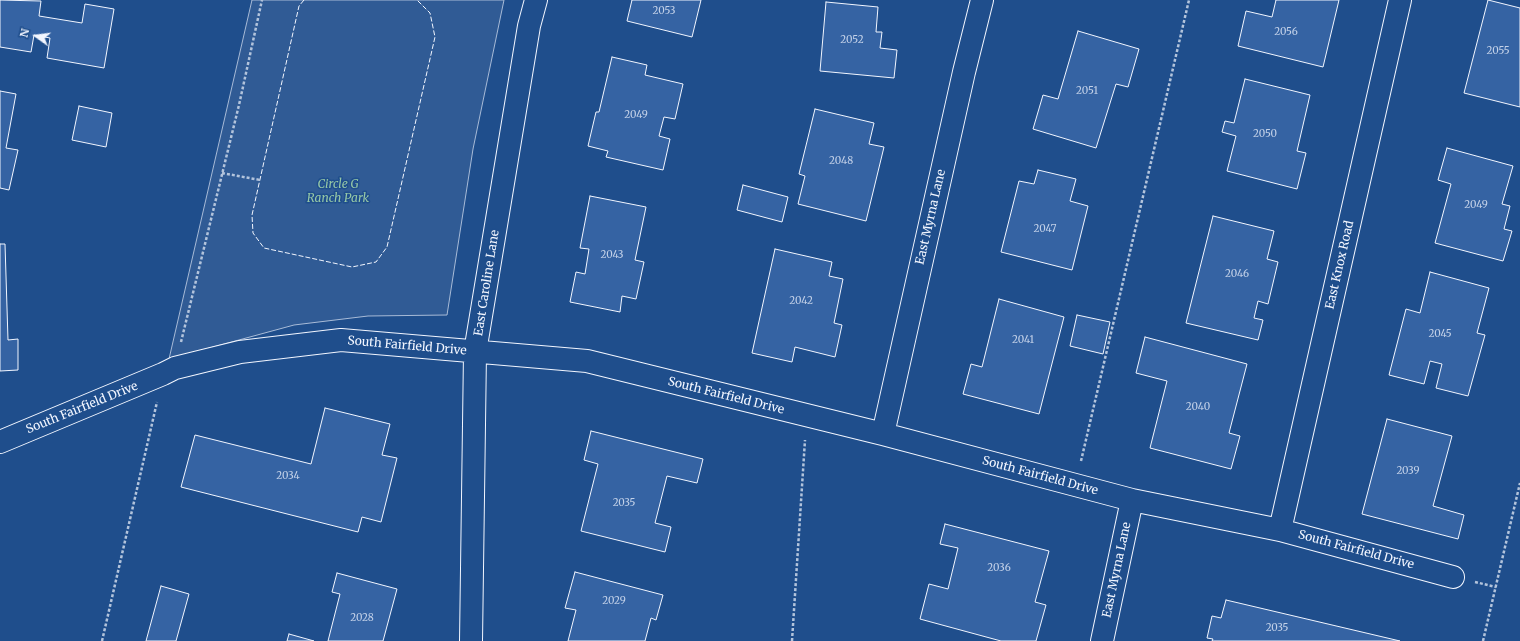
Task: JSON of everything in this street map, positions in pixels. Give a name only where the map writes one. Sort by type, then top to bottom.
[{"type":"street","name":"East Caroline Lane","points":[[471,641],[475,352],[529,26],[536,0]]},
{"type":"street","name":"East Myrna Lane","points":[[883,434],[964,72],[982,0]]},
{"type":"street","name":"East Knox Road","points":[[1280,530],[1400,0]]},
{"type":"street","name":"South Fairfield Drive","points":[[0,442],[169,371],[240,352],[341,340],[587,361],[883,434],[1132,500],[1280,530],[1454,576]]},
{"type":"street","name":"East Myrna Lane","points":[[1102,641],[1132,500]]},
{"type":"path","points":[[102,641],[169,371],[239,105],[262,0]]},
{"type":"path","points":[[1076,485],[1189,0]]},
{"type":"path","points":[[222,173],[260,180]]},
{"type":"path","points":[[792,641],[806,415]]},
{"type":"path","points":[[1483,641],[1520,483]]},
{"type":"shaded area","name":"Circle G Ranch Park","points":[[252,0],[504,0],[473,149],[447,315],[368,316],[294,325],[169,359]]},
{"type":"building","points":[[0,0],[41,1],[39,16],[82,23],[85,4],[114,9],[104,68],[47,58],[50,38],[34,35],[31,52],[0,47]]},
{"type":"building","points":[[632,0],[701,0],[692,37],[627,21]]},
{"type":"building","points":[[1276,0],[1339,0],[1323,67],[1238,46],[1246,11],[1272,17]]},
{"type":"building","points":[[1488,0],[1520,8],[1520,107],[1464,93]]},
{"type":"building","points":[[826,2],[878,7],[876,32],[882,32],[880,48],[897,50],[894,78],[820,71]]},
{"type":"building","points":[[1078,31],[1139,49],[1128,87],[1116,84],[1096,148],[1033,129],[1043,95],[1058,99]]},
{"type":"building","points":[[612,57],[647,65],[645,75],[683,84],[675,119],[664,117],[659,136],[670,139],[663,170],[606,157],[608,151],[588,146],[596,112],[599,112]]},
{"type":"building","points":[[1245,79],[1310,95],[1297,151],[1306,153],[1297,189],[1227,171],[1236,136],[1222,132],[1225,121],[1234,123]]},
{"type":"building","points":[[0,91],[16,94],[6,148],[18,150],[9,190],[0,188]]},
{"type":"building","points":[[79,106],[112,113],[106,147],[72,140]]},
{"type":"building","points":[[815,109],[874,123],[869,144],[884,147],[866,221],[798,204],[805,176],[799,174]]},
{"type":"building","points":[[1447,148],[1513,166],[1502,204],[1510,206],[1504,229],[1512,231],[1503,261],[1435,243],[1451,184],[1438,180]]},
{"type":"building","points":[[1038,170],[1076,179],[1070,201],[1088,206],[1072,270],[1001,252],[1019,181],[1034,184]]},
{"type":"building","points":[[743,185],[788,197],[782,222],[737,210]]},
{"type":"building","points":[[590,196],[646,207],[635,260],[644,262],[636,299],[622,296],[620,312],[570,302],[576,272],[585,274],[589,249],[580,248]]},
{"type":"building","points":[[1213,216],[1274,231],[1267,259],[1278,262],[1268,304],[1258,301],[1254,318],[1263,320],[1258,340],[1186,323]]},
{"type":"building","points":[[0,244],[5,244],[8,340],[18,339],[18,370],[0,371]]},
{"type":"building","points":[[775,249],[832,262],[829,276],[843,279],[834,323],[842,325],[835,357],[795,347],[792,362],[752,353]]},
{"type":"building","points":[[1430,272],[1489,288],[1477,333],[1485,335],[1468,396],[1436,388],[1442,364],[1430,361],[1424,384],[1389,375],[1406,309],[1420,313]]},
{"type":"building","points":[[999,299],[1064,317],[1039,414],[963,394],[971,364],[982,367]]},
{"type":"building","points":[[1077,315],[1110,322],[1103,354],[1070,346]]},
{"type":"building","points":[[1145,337],[1247,364],[1229,433],[1240,436],[1231,469],[1150,448],[1167,381],[1136,373]]},
{"type":"building","points":[[325,408],[390,424],[382,455],[397,458],[381,522],[362,517],[358,532],[181,487],[195,435],[311,464]]},
{"type":"building","points":[[1387,419],[1452,436],[1433,506],[1464,515],[1458,539],[1362,514]]},
{"type":"building","points":[[591,431],[703,459],[697,483],[667,476],[655,523],[671,527],[665,552],[581,531],[598,464],[584,460]]},
{"type":"building","points":[[945,524],[1049,551],[1035,602],[1046,605],[1036,641],[1001,641],[920,619],[929,584],[948,589],[958,548],[940,544]]},
{"type":"building","points":[[575,572],[663,595],[656,620],[651,618],[645,641],[568,641],[576,610],[565,608]]},
{"type":"building","points":[[337,573],[397,589],[383,641],[328,641],[340,594],[332,592]]},
{"type":"building","points":[[161,586],[189,594],[176,641],[146,641]]},
{"type":"building","points":[[1226,600],[1400,641],[1212,641],[1213,639],[1207,638],[1212,616],[1221,618]]},
{"type":"building","points":[[289,634],[314,641],[287,641]]},
{"type":"fence","points":[[304,0],[299,6],[252,215],[253,233],[264,248],[352,267],[376,262],[387,247],[435,37],[430,13],[417,0]]}]
